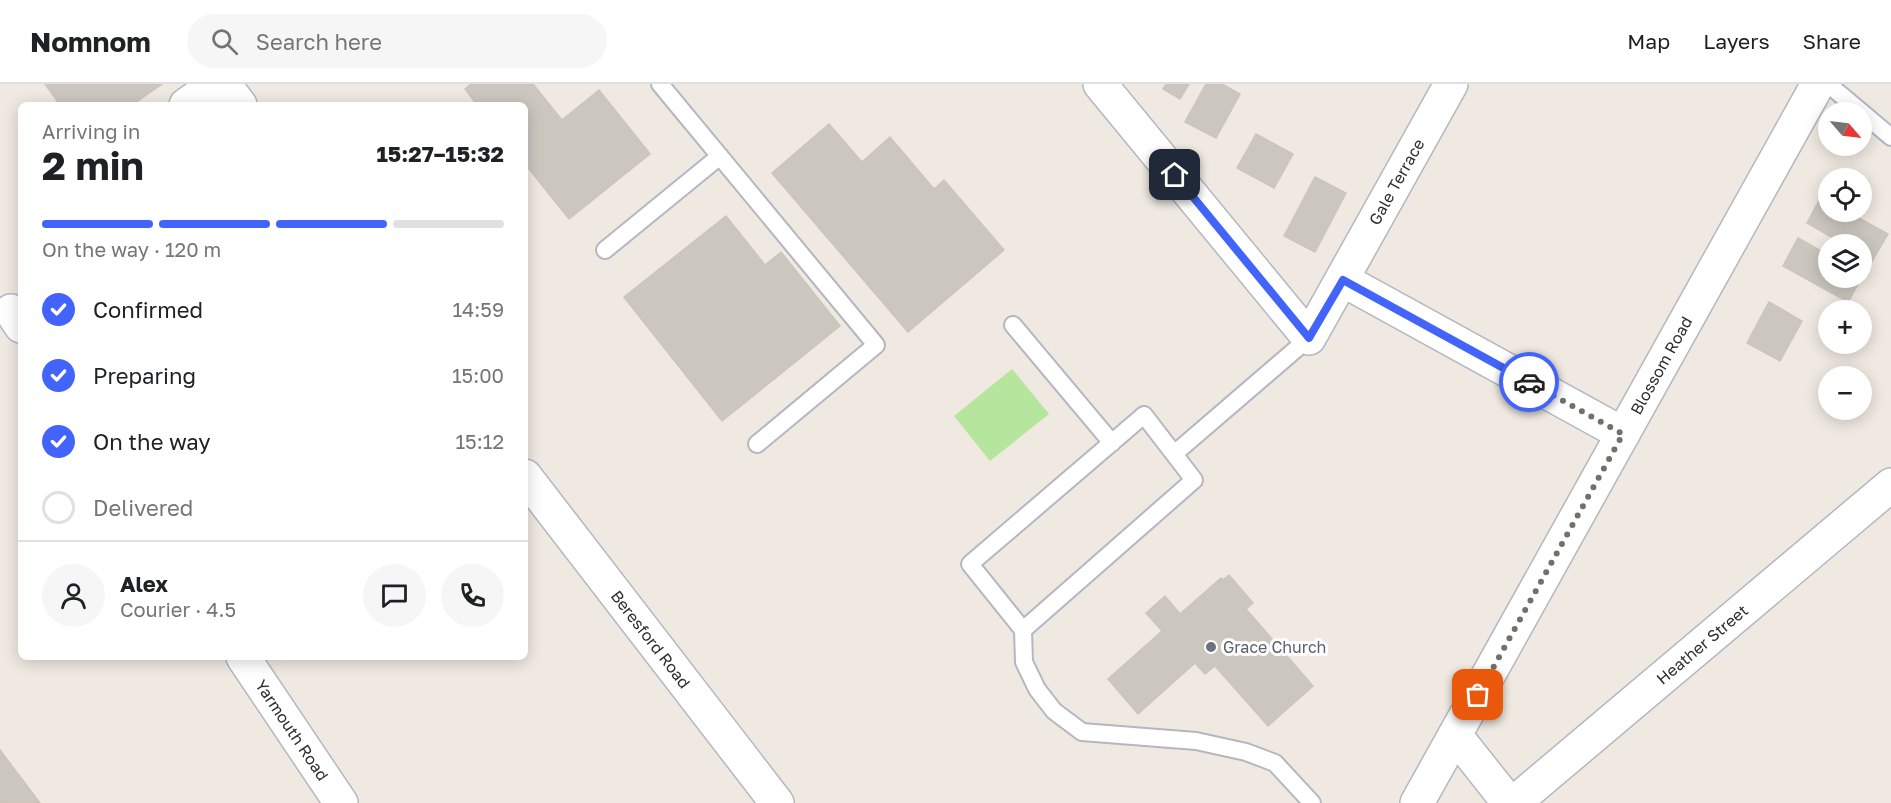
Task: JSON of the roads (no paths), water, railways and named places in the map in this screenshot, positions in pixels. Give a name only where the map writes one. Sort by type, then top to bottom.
[{"type":"street","points":[[190,102],[216,84]]},
{"type":"street","points":[[224,84],[238,102]]},
{"type":"street","points":[[1100,84],[1309,338]]},
{"type":"street","name":"Gale Terrace","points":[[1309,338],[1451,84]]},
{"type":"street","name":"Blossom Road","points":[[1417,803],[1818,84]]},
{"type":"street","points":[[1343,280],[1623,434]]},
{"type":"street","name":"Beresford Road","points":[[528,480],[777,803]]},
{"type":"street","name":"Heather Street","points":[[1514,803],[1891,485]]},
{"type":"street","name":"Yarmouth Road","points":[[245,660],[341,803]]},
{"type":"street","points":[[1455,735],[1509,803]]},
{"type":"lane","points":[[660,84],[876,345],[757,444]]},
{"type":"lane","points":[[1828,84],[1891,136]]},
{"type":"lane","points":[[605,250],[720,156]]},
{"type":"lane","points":[[1013,324],[1112,443]]},
{"type":"lane","points":[[1174,453],[1309,338]]},
{"type":"lane","points":[[1023,630],[1194,480],[1144,415],[970,564],[1023,630],[1024,662],[1037,689],[1054,711],[1082,732],[1196,741],[1246,752],[1275,763],[1312,803]]},
{"type":"place","name":"Grace Church","points":[[1211,647]]}]
